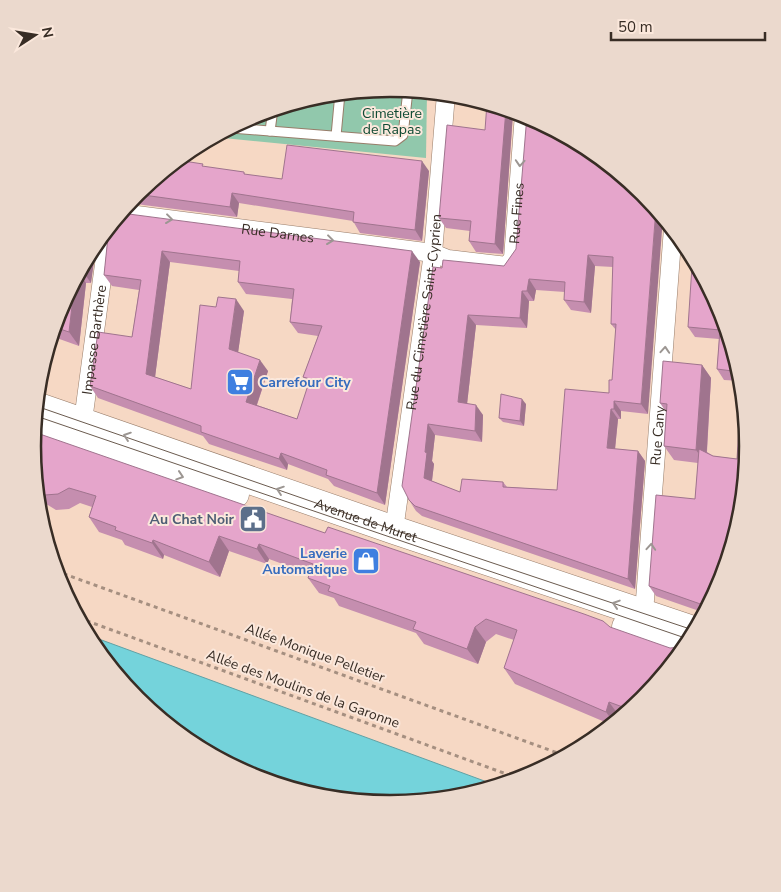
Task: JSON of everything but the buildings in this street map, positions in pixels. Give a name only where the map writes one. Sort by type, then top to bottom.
[{"type":"main road","name":"Avenue de Muret","points":[[43,408],[394,530],[688,628]]},
{"type":"main road","name":"Avenue de Muret","points":[[42,431],[384,544],[678,645]]},
{"type":"street","name":"Rue du Cimetière Saint-Cyprien","points":[[394,530],[433,253],[445,101]]},
{"type":"street","name":"Rue Fines","points":[[433,253],[448,258],[508,266],[513,258],[523,123]]},
{"type":"street","name":"Rue Darnes","points":[[130,214],[433,253]]},
{"type":"street","name":"Rue Cany","points":[[644,613],[672,239]]},
{"type":"street","name":"Impasse Barthère","points":[[83,421],[107,242]]},
{"type":"lane","points":[[244,129],[395,141],[403,135],[407,97]]},
{"type":"lane","points":[[336,136],[339,101]]},
{"type":"lane","points":[[270,131],[271,118]]},
{"type":"path","name":"Allée Monique Pelletier","points":[[66,576],[557,753]]},
{"type":"path","name":"Allée des Moulins de la Garonne","points":[[88,621],[509,775]]},
{"type":"green space","name":"Cimetière de Rapas","points":[[368,97],[413,97],[427,99],[426,158],[226,138],[278,115],[322,103]]},
{"type":"water","points":[[100,639],[486,782],[459,789],[413,795],[368,795],[322,789],[278,777],[236,759],[196,736],[178,723],[160,709],[128,676]]},
{"type":"tram line","points":[[43,409],[394,530],[688,628]]},
{"type":"tram line","points":[[42,418],[683,637]]},
{"type":"place","name":"Carrefour City","points":[[240,382]]},
{"type":"place","name":"Au Chat Noir","points":[[253,519]]},
{"type":"place","name":"Laverie Automatique","points":[[366,561]]}]
